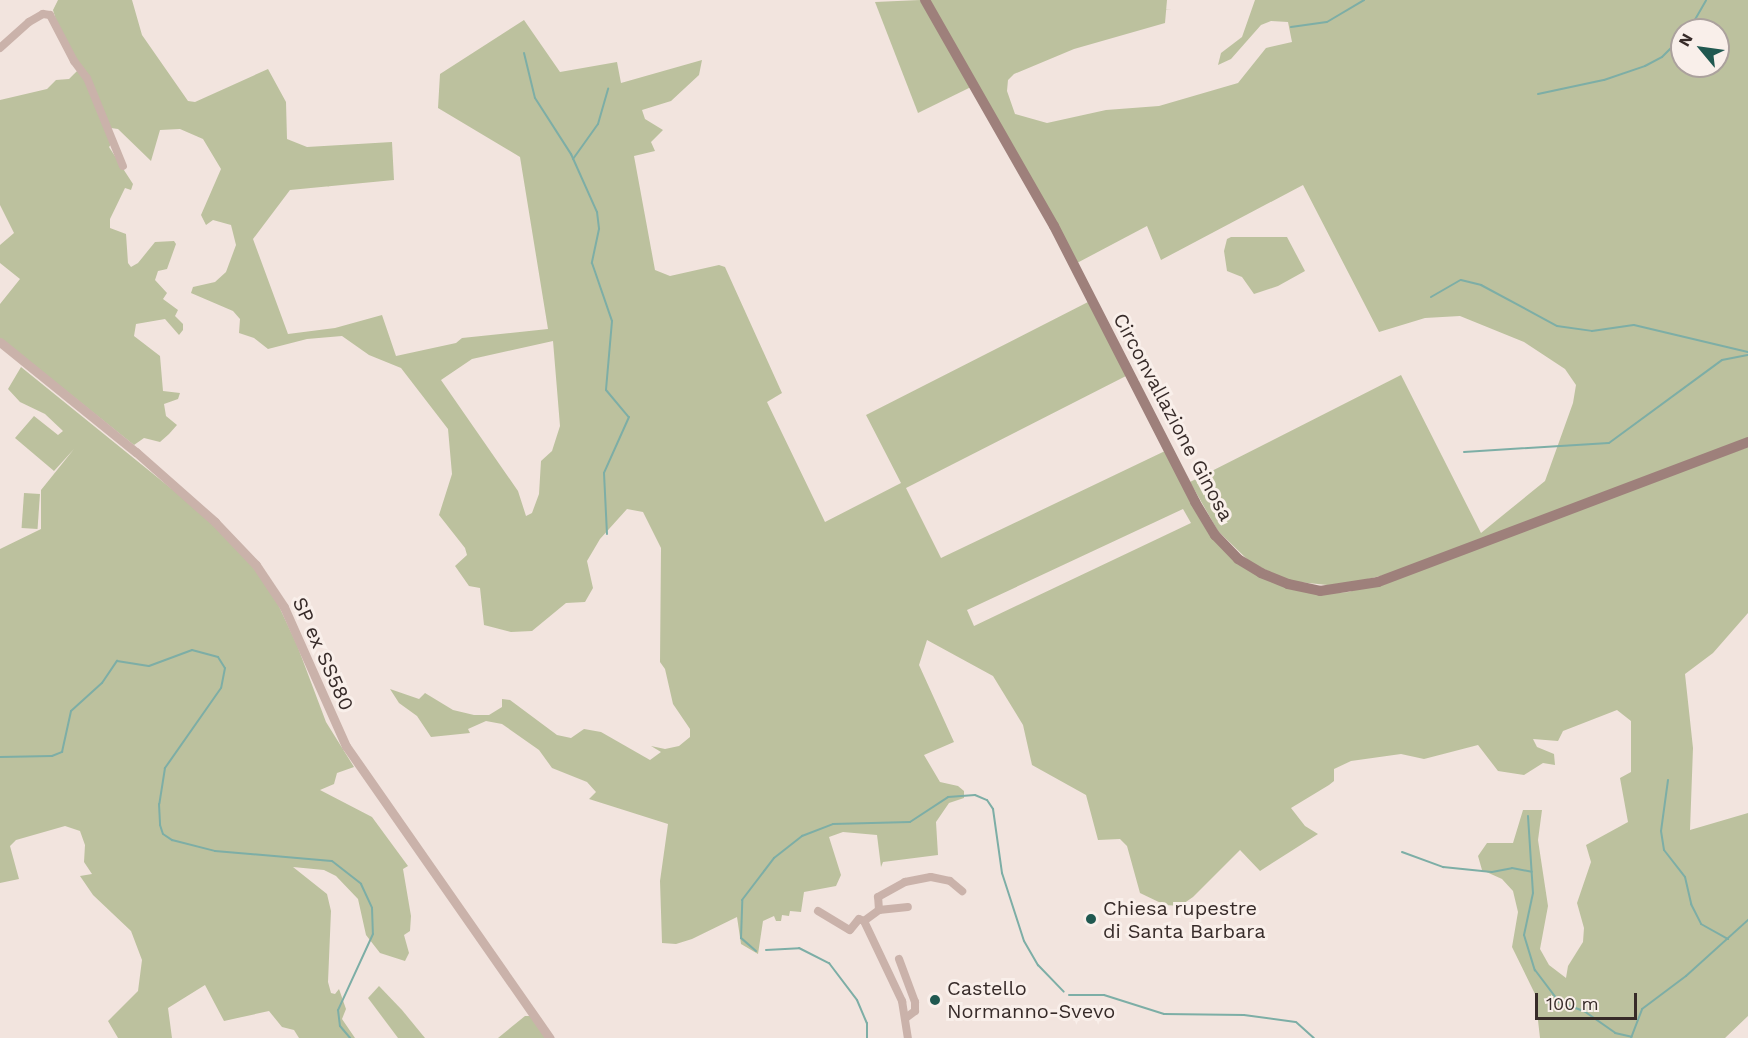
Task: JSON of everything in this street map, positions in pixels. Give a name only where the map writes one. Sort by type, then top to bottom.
[{"type":"main road","name":"Circonvallazione Ginosa","points":[[925,0],[1054,226],[1195,502],[1215,535],[1238,560],[1262,573],[1320,591],[1378,582],[1748,442]]},
{"type":"street","points":[[0,48],[29,22],[43,14],[50,15],[74,61],[87,78],[123,166]]},
{"type":"street","name":"SP ex SS580","points":[[0,342],[136,452],[215,522],[256,565],[284,607],[346,746],[550,1038]]},
{"type":"street","points":[[879,910],[878,897],[905,882],[931,877],[950,881],[962,891]]},
{"type":"street","points":[[818,910],[850,930],[859,920],[864,921],[879,910],[908,907]]},
{"type":"street","points":[[864,921],[907,1017],[908,1038]]},
{"type":"street","points":[[899,959],[915,1002],[915,1011],[907,1017]]},
{"type":"green space","points":[[58,0],[132,0],[142,35],[188,101],[195,102],[268,69],[286,102],[287,139],[307,147],[392,142],[394,180],[290,190],[253,239],[288,334],[335,328],[382,315],[396,356],[456,343],[462,338],[548,329],[520,157],[438,108],[440,74],[524,20],[560,72],[617,62],[621,83],[702,60],[699,75],[671,101],[642,110],[645,119],[663,130],[651,142],[655,151],[634,156],[655,270],[670,276],[719,265],[725,267],[782,393],[767,402],[825,522],[901,483],[866,415],[1088,302],[1126,376],[906,488],[941,558],[1165,451],[1196,510],[1247,568],[1336,593],[1349,592],[1748,447],[1748,613],[1713,653],[1685,674],[1693,748],[1690,830],[1748,813],[1748,1016],[1725,1038],[1540,1038],[1535,994],[1512,947],[1518,912],[1513,891],[1502,879],[1482,870],[1478,856],[1487,843],[1513,843],[1523,810],[1542,810],[1538,840],[1548,906],[1540,949],[1549,965],[1566,978],[1568,966],[1583,942],[1584,928],[1577,903],[1591,862],[1586,845],[1628,822],[1620,778],[1631,772],[1631,721],[1617,710],[1563,731],[1558,741],[1533,739],[1537,747],[1554,754],[1555,765],[1543,763],[1524,775],[1498,771],[1478,745],[1424,759],[1401,754],[1351,761],[1334,769],[1334,781],[1329,785],[1291,808],[1305,826],[1318,834],[1260,871],[1240,850],[1193,897],[1180,906],[1165,905],[1140,893],[1127,846],[1120,839],[1098,840],[1086,795],[1032,765],[1023,725],[993,676],[927,640],[919,665],[954,742],[924,755],[940,782],[958,786],[964,791],[964,798],[949,803],[936,822],[938,855],[883,862],[881,867],[877,835],[843,832],[829,837],[841,875],[836,886],[804,892],[801,912],[790,911],[789,916],[782,915],[781,921],[776,921],[774,916],[763,921],[758,954],[741,944],[737,917],[692,939],[676,944],[662,943],[660,881],[668,824],[589,799],[596,792],[587,782],[552,768],[539,750],[502,724],[486,721],[468,729],[470,733],[431,737],[417,716],[399,703],[390,689],[419,699],[425,693],[453,710],[474,715],[489,715],[502,707],[502,699],[510,700],[557,735],[571,738],[584,729],[601,732],[650,760],[661,752],[651,746],[665,749],[679,746],[690,737],[690,729],[673,704],[665,669],[660,662],[661,548],[643,512],[627,509],[600,539],[587,561],[593,588],[585,602],[566,603],[532,631],[511,632],[484,625],[480,588],[469,586],[455,566],[467,555],[465,548],[439,515],[452,474],[448,429],[401,368],[369,355],[342,336],[307,339],[268,349],[254,338],[239,333],[240,319],[233,311],[191,293],[193,287],[215,282],[226,272],[236,245],[231,225],[213,220],[206,225],[201,215],[221,169],[203,139],[180,129],[160,130],[151,161],[118,129],[111,128],[113,142],[109,147],[133,184],[131,190],[125,188],[110,219],[110,228],[126,234],[128,263],[131,267],[138,263],[155,242],[174,241],[176,244],[167,269],[158,271],[155,280],[167,293],[163,299],[178,310],[175,316],[183,324],[183,330],[179,335],[165,319],[136,324],[134,336],[160,356],[163,391],[180,393],[178,399],[164,404],[166,416],[177,425],[160,442],[144,438],[134,445],[0,338],[0,304],[20,279],[0,263],[0,245],[14,233],[0,205],[0,100],[47,89],[56,80],[69,79],[78,70],[59,30],[53,10]],"holes":[[[553,341],[560,426],[552,451],[541,461],[539,494],[532,513],[526,516],[518,491],[441,380],[472,359]],[[1183,509],[1191,523],[974,626],[967,610]]]},
{"type":"green space","points":[[920,0],[971,87],[918,113],[875,2]]},
{"type":"green space","points":[[929,0],[1167,0],[1165,23],[1074,49],[1014,74],[1008,80],[1007,91],[1015,114],[1047,123],[1106,110],[1159,106],[1238,83],[1266,48],[1292,42],[1288,22],[1271,21],[1261,25],[1231,59],[1218,65],[1221,53],[1242,37],[1255,0],[1748,0],[1748,439],[1385,575],[1337,586],[1289,581],[1250,562],[1218,531],[1190,482],[1401,375],[1481,533],[1545,481],[1573,403],[1576,385],[1565,369],[1524,342],[1460,316],[1425,318],[1379,332],[1303,185],[1161,260],[1147,226],[1077,263]]},
{"type":"green space","points":[[1231,237],[1287,237],[1305,271],[1278,286],[1254,294],[1242,277],[1227,271],[1224,251],[1227,239]]},
{"type":"green space","points":[[21,367],[220,528],[269,585],[297,645],[326,722],[354,767],[337,773],[334,784],[320,790],[372,817],[408,866],[403,869],[411,916],[410,931],[404,935],[409,953],[405,961],[380,953],[366,935],[358,899],[336,876],[324,870],[293,867],[327,894],[331,911],[328,982],[331,993],[335,994],[339,989],[346,1009],[342,1019],[355,1038],[299,1038],[294,1030],[282,1027],[269,1011],[224,1021],[205,985],[168,1008],[172,1038],[118,1038],[108,1021],[138,991],[142,960],[131,931],[93,895],[80,876],[92,874],[84,862],[85,845],[80,831],[65,826],[16,840],[10,846],[19,879],[0,883],[0,549],[41,529],[41,490],[74,449],[54,471],[15,438],[34,416],[58,435],[63,431],[45,414],[20,402],[8,389]]},
{"type":"green space","points":[[24,493],[40,494],[38,529],[22,528]]},
{"type":"green space","points":[[379,986],[425,1038],[398,1038],[368,998]]},
{"type":"green space","points":[[525,1016],[533,1016],[549,1038],[498,1038]]},
{"type":"waterway","points":[[1291,27],[1327,22],[1364,0]]},
{"type":"waterway","points":[[1696,18],[1706,0]]},
{"type":"waterway","points":[[1538,94],[1604,80],[1645,66],[1662,57],[1670,49]]},
{"type":"waterway","points":[[524,53],[535,98],[571,154],[597,212],[599,229],[592,263],[612,321],[606,390],[629,417],[604,473],[607,534]]},
{"type":"waterway","points":[[573,159],[598,124],[608,88]]},
{"type":"waterway","points":[[1431,297],[1461,280],[1481,285],[1557,326],[1592,331],[1634,325],[1748,352]]},
{"type":"waterway","points":[[1464,452],[1609,443],[1722,360],[1748,355]]},
{"type":"waterway","points":[[0,757],[52,756],[62,752],[71,711],[102,683],[117,661],[149,666],[192,650],[218,657],[225,668],[221,688],[165,768],[159,804],[163,834],[172,840],[215,851],[332,861],[361,884],[372,908],[373,934],[338,1010],[340,1026],[350,1038]]},
{"type":"waterway","points":[[1668,780],[1661,831],[1664,850],[1685,877],[1691,904],[1701,924],[1728,939]]},
{"type":"waterway","points":[[756,951],[741,938],[742,900],[774,858],[802,836],[833,824],[910,822],[948,797],[975,795],[987,800],[993,809],[1002,873],[1024,941],[1038,965],[1064,992]]},
{"type":"waterway","points":[[1528,816],[1533,893],[1524,935],[1535,970],[1559,1002],[1584,1011],[1615,1033],[1632,1037]]},
{"type":"waterway","points":[[1402,852],[1443,867],[1492,872],[1512,868],[1532,872]]},
{"type":"waterway","points":[[1631,1038],[1642,1009],[1686,976],[1748,920]]},
{"type":"waterway","points":[[766,950],[799,948],[829,963],[857,1000],[867,1023],[867,1038]]},
{"type":"waterway","points":[[1069,995],[1104,995],[1164,1014],[1244,1015],[1296,1022],[1314,1038]]},
{"type":"place","name":"Chiesa rupestre di Santa Barbara","points":[[1091,919]]},
{"type":"place","name":"Castello Normanno-Svevo","points":[[935,1000]]}]
